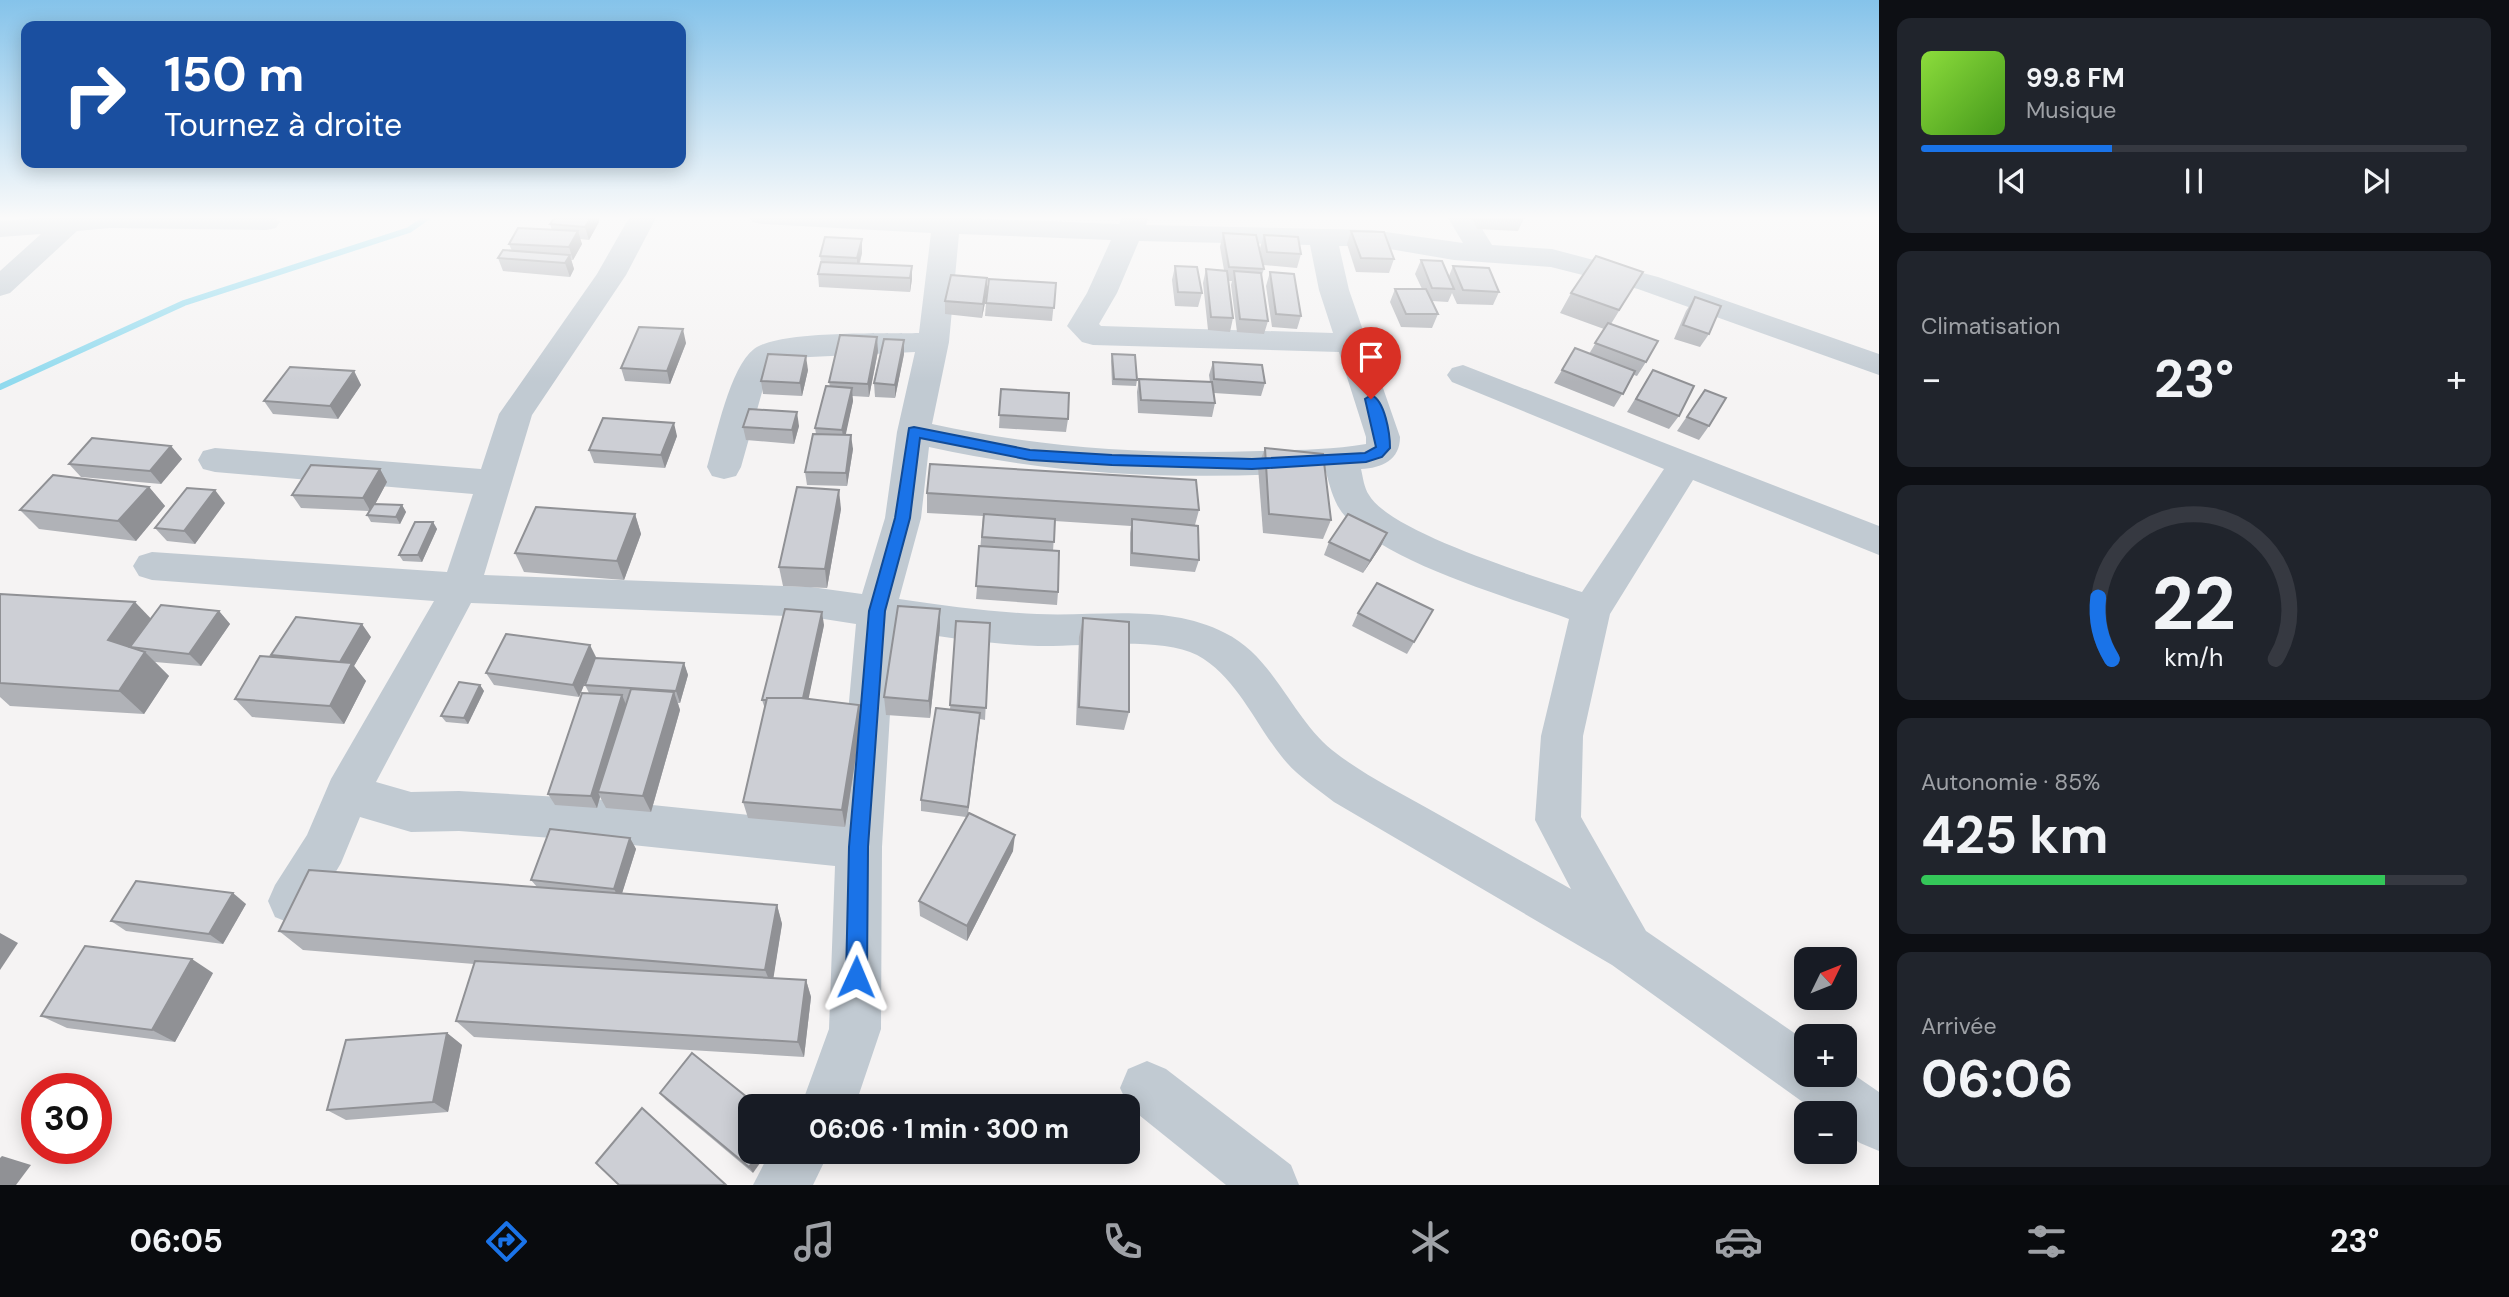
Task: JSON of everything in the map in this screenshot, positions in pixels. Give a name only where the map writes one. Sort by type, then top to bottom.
[{"type":"street","points":[[0,287],[17,271]]},
{"type":"street","points":[[292,901],[325,848],[347,793],[460,589],[516,414],[613,271]]},
{"type":"street","points":[[832,1094],[855,1030],[859,847],[877,611],[902,518],[914,432],[933,342],[941,271]]},
{"type":"street","points":[[1111,271],[1082,326],[1093,335],[1353,343]]},
{"type":"street","points":[[914,432],[1030,455],[1174,463],[1252,464],[1366,457],[1377,454],[1383,448],[1383,437],[1330,271]]},
{"type":"street","points":[[1608,271],[1879,365]]},
{"type":"street","points":[[724,467],[751,377],[765,356],[784,348],[933,342]]},
{"type":"street","points":[[1463,375],[1879,541]]},
{"type":"street","points":[[1340,459],[1356,505],[1388,532],[1436,554],[1591,611]]},
{"type":"street","points":[[215,460],[494,483]]},
{"type":"street","points":[[1629,948],[1558,820],[1562,736],[1591,611],[1686,463]]},
{"type":"street","points":[[152,566],[460,589],[811,602],[978,626],[1039,630],[1170,630],[1211,644],[1233,660],[1258,688],[1297,744],[1316,763],[1350,788],[1629,948],[1794,1065]]},
{"type":"street","points":[[347,793],[411,812],[460,811],[594,820],[859,847]]},
{"type":"street","points":[[1826,1087],[1879,1124]]},
{"type":"street","points":[[1147,1088],[1271,1185]]},
{"type":"street","points":[[781,1185],[794,1164]]},
{"type":"building","points":[[819,271],[911,271],[910,278],[818,274]]},
{"type":"building","points":[[1176,271],[1198,271],[1202,293],[1178,292]]},
{"type":"building","points":[[1206,271],[1227,271],[1233,318],[1211,317]]},
{"type":"building","points":[[1234,271],[1261,273],[1268,321],[1240,319]]},
{"type":"building","points":[[1425,271],[1446,271],[1454,289],[1432,288]]},
{"type":"building","points":[[1455,271],[1490,271],[1499,292],[1463,290]]},
{"type":"building","points":[[1586,271],[1643,272],[1619,310],[1571,293]]},
{"type":"building","points":[[1270,272],[1294,274],[1301,316],[1276,314]]},
{"type":"building","points":[[951,275],[987,278],[983,304],[945,301]]},
{"type":"building","points":[[989,279],[1056,283],[1054,308],[986,303]]},
{"type":"building","points":[[1395,289],[1426,289],[1438,314],[1406,314]]},
{"type":"building","points":[[1695,297],[1721,306],[1709,334],[1683,325]]},
{"type":"building","points":[[1608,323],[1658,341],[1646,362],[1595,343]]},
{"type":"building","points":[[639,327],[683,329],[667,371],[621,368]]},
{"type":"building","points":[[840,335],[877,337],[868,384],[829,382]]},
{"type":"building","points":[[884,339],[904,340],[895,385],[874,383]]},
{"type":"building","points":[[1575,348],[1635,371],[1623,394],[1562,370]]},
{"type":"building","points":[[768,354],[806,356],[800,383],[761,381]]},
{"type":"building","points":[[1112,354],[1135,355],[1137,380],[1114,379]]},
{"type":"building","points":[[1213,362],[1262,365],[1265,383],[1214,379]]},
{"type":"building","points":[[290,367],[354,371],[330,406],[264,401]]},
{"type":"building","points":[[1653,370],[1694,386],[1679,416],[1636,399]]},
{"type":"building","points":[[1139,379],[1212,382],[1215,403],[1141,400]]},
{"type":"building","points":[[826,386],[852,388],[842,430],[815,428]]},
{"type":"building","points":[[1001,389],[1069,393],[1068,419],[999,415]]},
{"type":"building","points":[[1705,390],[1726,398],[1709,426],[1687,417]]},
{"type":"building","points":[[749,409],[797,412],[792,430],[743,427]]},
{"type":"building","points":[[603,418],[674,423],[661,455],[589,450]]},
{"type":"building","points":[[813,434],[851,435],[846,473],[805,472]]},
{"type":"building","points":[[92,438],[171,446],[150,471],[69,464]]},
{"type":"building","points":[[1265,448],[1323,454],[1331,520],[1269,514]]},
{"type":"building","points":[[930,464],[1196,480],[1199,510],[927,493]]},
{"type":"building","points":[[311,465],[380,469],[363,498],[292,495]]},
{"type":"building","points":[[53,475],[149,487],[118,521],[20,510]]},
{"type":"building","points":[[797,487],[839,490],[825,569],[779,567]]},
{"type":"building","points":[[187,488],[215,490],[184,531],[155,528]]},
{"type":"building","points":[[374,504],[402,505],[396,517],[367,515]]},
{"type":"building","points":[[536,507],[635,514],[617,561],[515,553]]},
{"type":"building","points":[[984,514],[1055,519],[1054,542],[982,537]]},
{"type":"building","points":[[1348,514],[1387,533],[1370,561],[1329,542]]},
{"type":"building","points":[[1132,519],[1198,526],[1199,560],[1132,553]]},
{"type":"building","points":[[415,522],[433,522],[418,555],[399,555]]},
{"type":"building","points":[[979,546],[1059,551],[1058,592],[976,586]]},
{"type":"building","points":[[1377,583],[1433,610],[1414,642],[1358,613]]},
{"type":"building","points":[[0,594],[135,602],[108,640],[145,652],[119,691],[0,683]]},
{"type":"building","points":[[161,605],[219,611],[189,654],[130,647]]},
{"type":"building","points":[[898,606],[940,609],[929,701],[884,697]]},
{"type":"building","points":[[785,609],[822,612],[803,698],[762,700]]},
{"type":"building","points":[[296,617],[362,624],[340,662],[271,655]]},
{"type":"building","points":[[1083,618],[1129,622],[1129,712],[1079,707]]},
{"type":"building","points":[[956,621],[990,623],[986,708],[950,705]]},
{"type":"building","points":[[506,634],[590,645],[573,685],[486,673]]},
{"type":"building","points":[[260,656],[352,663],[330,706],[235,699]]},
{"type":"building","points":[[595,658],[684,663],[676,691],[585,685]]},
{"type":"building","points":[[459,682],[480,685],[464,718],[441,716]]},
{"type":"building","points":[[631,689],[674,692],[643,796],[598,792]]},
{"type":"building","points":[[582,693],[622,695],[591,796],[548,794]]},
{"type":"building","points":[[767,698],[801,698],[859,705],[842,810],[743,802]]},
{"type":"building","points":[[936,708],[980,713],[968,807],[921,800]]},
{"type":"building","points":[[969,813],[1015,835],[967,926],[919,901]]},
{"type":"building","points":[[550,829],[630,838],[614,889],[531,880]]},
{"type":"building","points":[[309,870],[777,905],[765,970],[279,931]]},
{"type":"building","points":[[136,881],[233,893],[209,934],[111,921]]},
{"type":"building","points":[[85,946],[192,959],[152,1030],[41,1016]]},
{"type":"building","points":[[475,961],[806,980],[798,1042],[456,1021]]},
{"type":"building","points":[[447,1033],[433,1102],[327,1110],[346,1040]]},
{"type":"building","points":[[692,1053],[743,1094],[738,1094],[738,1158],[660,1093]]},
{"type":"building","points":[[642,1108],[726,1185],[619,1185],[596,1163]]},
{"type":"waterway","points":[[0,387],[184,303],[282,271]]},
{"type":"route","points":[[856,977],[859,847],[877,611],[902,518],[914,432],[1030,455],[1112,460],[1252,464],[1366,457],[1377,454],[1383,448],[1383,437],[1371,399]]}]
